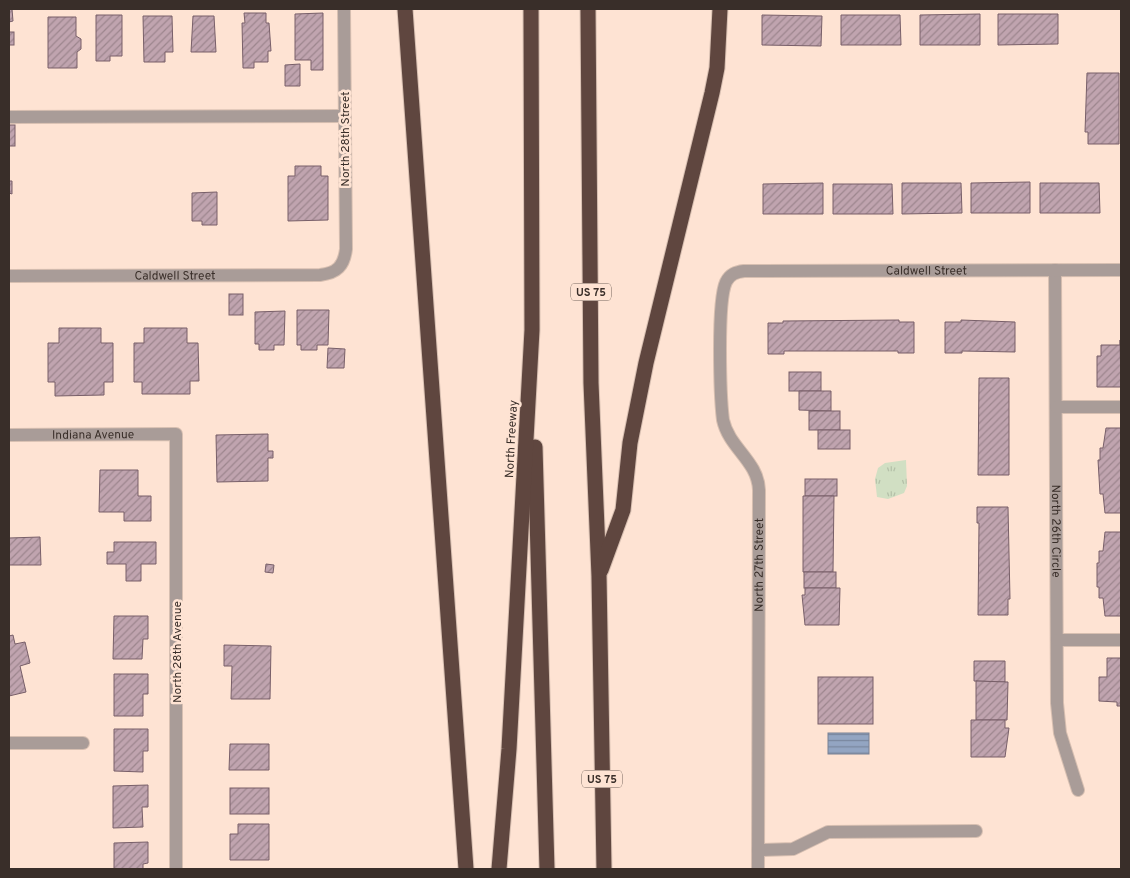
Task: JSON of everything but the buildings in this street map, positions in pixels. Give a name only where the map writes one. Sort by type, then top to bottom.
[{"type":"highway","points":[[405,9],[466,869]]},
{"type":"highway","name":"North Freeway","points":[[499,869],[519,578],[532,330],[531,9]]},
{"type":"highway","name":"US 75","points":[[588,9],[592,383],[599,576],[604,869]]},
{"type":"highway","points":[[599,576],[623,510],[630,443],[646,362],[712,93],[718,55],[720,9]]},
{"type":"highway","points":[[532,330],[547,869]]},
{"type":"street","name":"North 28th Street","points":[[340,269],[346,249],[344,9]]},
{"type":"street","points":[[9,117],[345,116]]},
{"type":"street","name":"Caldwell Street","points":[[9,276],[330,274],[340,269]]},
{"type":"street","name":"North 26th Circle","points":[[1055,270],[1057,719],[1066,756],[1078,790]]},
{"type":"street","name":"Caldwell Street","points":[[732,274],[744,271],[1121,270]]},
{"type":"street","name":"North 27th Street","points":[[732,274],[726,282],[722,302],[723,420],[727,435],[755,470],[760,490],[758,869]]},
{"type":"street","points":[[1056,407],[1121,407]]},
{"type":"street","name":"Indiana Avenue","points":[[9,434],[176,434]]},
{"type":"street","name":"North 28th Avenue","points":[[176,434],[176,869]]},
{"type":"street","points":[[1057,640],[1121,640]]},
{"type":"street","points":[[9,742],[83,742]]},
{"type":"street","points":[[758,850],[793,849],[828,832],[976,831]]},
{"type":"green space","points":[[906,460],[907,486],[904,493],[888,499],[877,497],[875,479],[878,468],[885,463]]},
{"type":"water","points":[[828,733],[869,733],[869,754],[828,754]]}]
